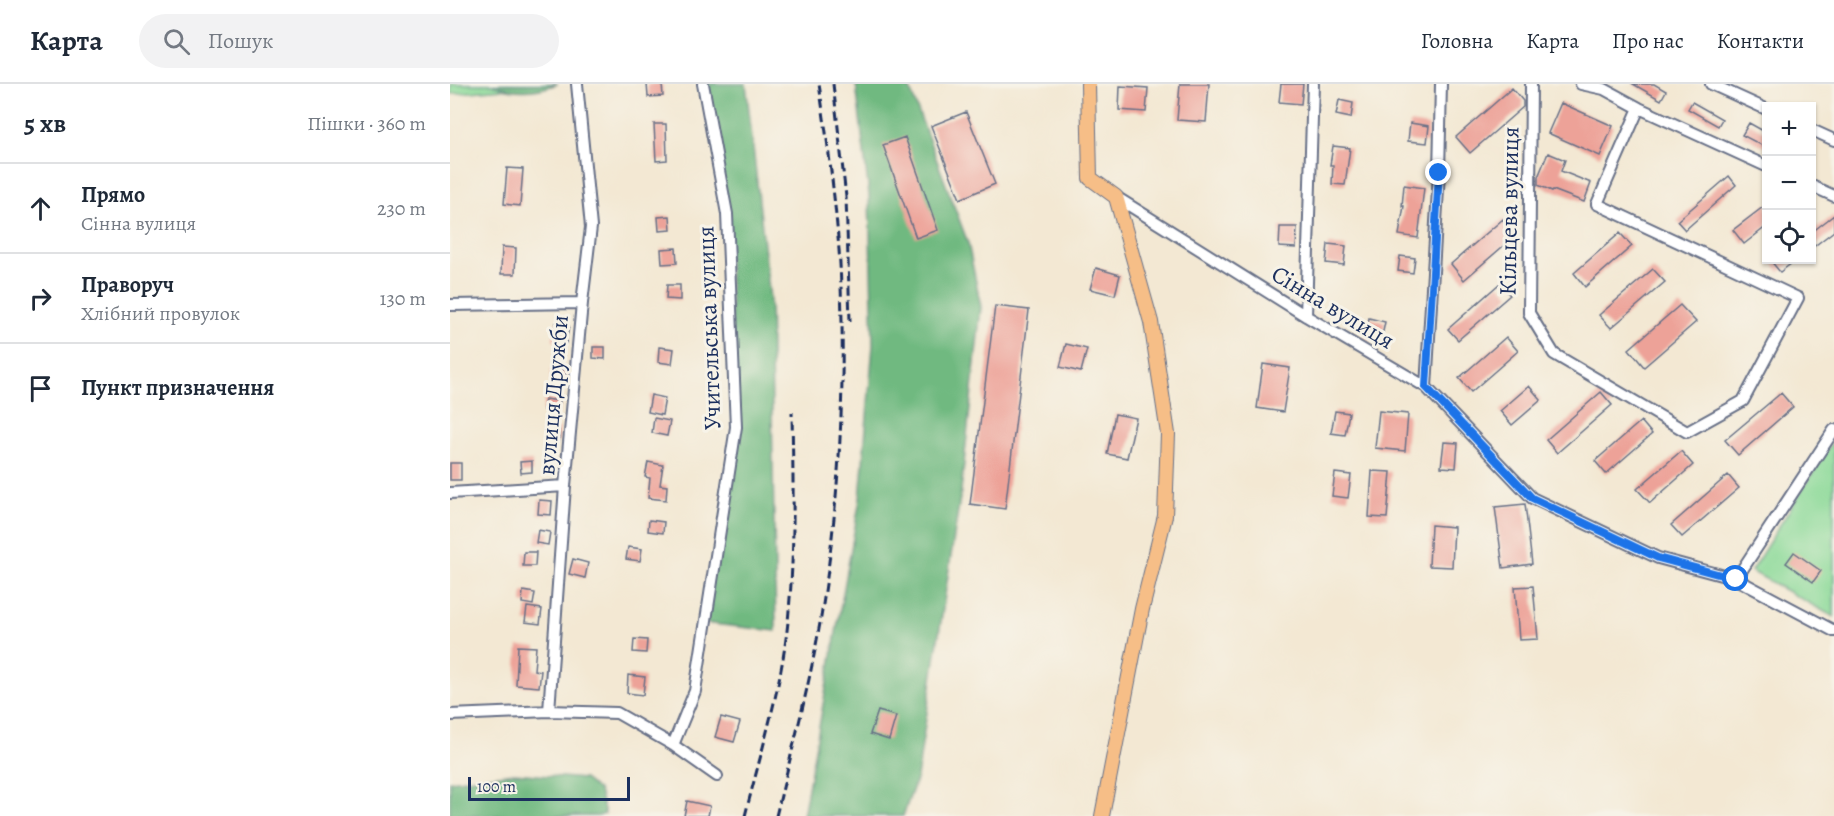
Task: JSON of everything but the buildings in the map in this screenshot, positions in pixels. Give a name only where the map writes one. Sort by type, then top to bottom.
[{"type":"main road","points":[[1088,84],[1090,178],[1116,197],[1151,322],[1168,434],[1165,516],[1142,609],[1102,816]]},
{"type":"street","name":"вулиця Дружби","points":[[549,711],[565,486],[591,227],[577,84]]},
{"type":"street","name":"Учительська вулиця","points":[[673,745],[695,690],[736,427],[727,213],[703,84]]},
{"type":"street","points":[[1306,316],[1313,84]]},
{"type":"street","points":[[1426,387],[1439,173],[1441,84]]},
{"type":"street","name":"Кільцева вулиця","points":[[1531,84],[1529,313],[1554,354],[1687,432],[1743,401],[1798,298],[1597,204],[1639,108]]},
{"type":"street","points":[[1581,84],[1606,87],[1639,108],[1762,164]]},
{"type":"street","points":[[1711,84],[1762,107]]},
{"type":"street","points":[[1816,132],[1834,140]]},
{"type":"street","points":[[1816,188],[1834,196]]},
{"type":"street","name":"Сінна вулиця","points":[[1116,197],[1306,316],[1426,387],[1532,498],[1658,558],[1736,579],[1834,631]]},
{"type":"street","points":[[450,305],[582,303]]},
{"type":"street","points":[[1736,579],[1834,430]]},
{"type":"street","points":[[450,493],[565,486]]},
{"type":"street","points":[[450,716],[549,711],[617,713],[673,745],[717,776]]},
{"type":"green space","points":[[451,84],[558,84],[450,94]]},
{"type":"green space","points":[[493,84],[557,84],[541,89],[525,90],[508,89]]},
{"type":"green space","points":[[703,84],[746,84],[770,299],[776,631],[704,623],[736,427],[727,214]]},
{"type":"green space","points":[[856,84],[908,84],[968,243],[981,307],[961,491],[917,777],[903,816],[803,816],[860,499],[873,345],[869,195]]},
{"type":"green space","points":[[1834,439],[1834,617],[1751,571]]},
{"type":"green space","points":[[514,773],[584,779],[599,791],[605,814],[598,816],[450,816],[450,781]]},
{"type":"railway","points":[[776,816],[817,642],[828,573],[840,441],[842,397],[840,264],[819,84]]},
{"type":"railway","points":[[833,84],[846,197],[850,321]]},
{"type":"railway","points":[[745,816],[772,713],[786,636],[793,536],[792,412]]},
{"type":"route","points":[[1439,173],[1426,387],[1532,498],[1658,558],[1736,579]]}]
